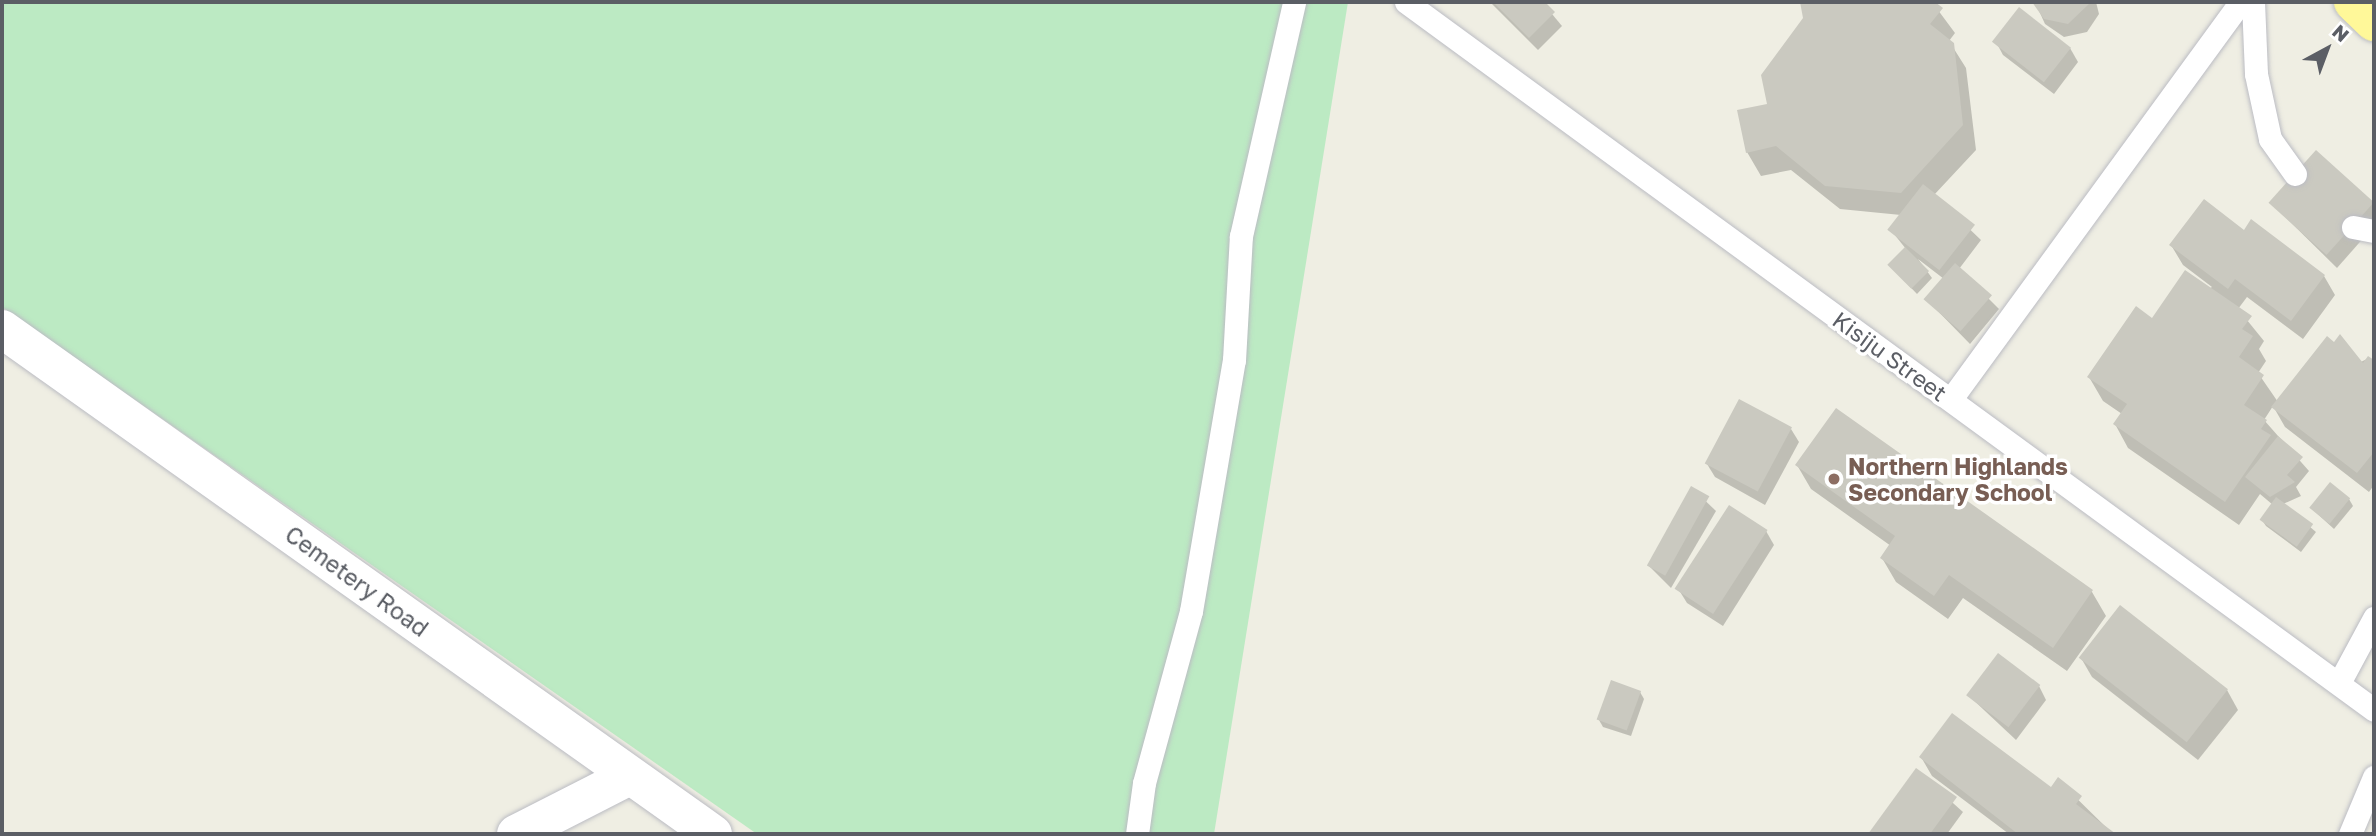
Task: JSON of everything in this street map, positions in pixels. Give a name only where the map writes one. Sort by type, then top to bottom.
[{"type":"highway","points":[[2353,2],[2374,22]]},
{"type":"main road","name":"Cemetery Road","points":[[2,329],[713,834]]},
{"type":"main road","points":[[531,830],[630,776]]},
{"type":"lane","points":[[1136,834],[1191,611],[1234,359],[1241,236],[1294,2]]},
{"type":"lane","name":"Kisiju Street","points":[[1406,2],[2374,710]]},
{"type":"lane","points":[[1951,400],[2240,2]]},
{"type":"lane","points":[[2253,2],[2256,74],[2270,139],[2295,174]]},
{"type":"lane","points":[[2339,683],[2374,618]]},
{"type":"lane","points":[[2350,834],[2374,777]]},
{"type":"green space","points":[[2,2],[1348,2],[1214,834],[757,834],[2,307]]},
{"type":"building","points":[[1493,2],[1545,2],[1555,12],[1529,38]]},
{"type":"building","points":[[1800,2],[1935,2],[1943,8],[1930,24],[1954,43],[1963,125],[1901,193],[1825,186],[1776,146],[1746,153],[1737,110],[1767,104],[1761,75],[1803,18]]},
{"type":"building","points":[[2032,2],[2091,2],[2068,24],[2044,19]]},
{"type":"building","points":[[2019,7],[2071,48],[2044,82],[1992,42]]},
{"type":"building","points":[[2316,150],[2374,202],[2326,255],[2268,203]]},
{"type":"building","points":[[1923,184],[1975,225],[1939,270],[1887,230]]},
{"type":"building","points":[[2204,199],[2244,230],[2251,219],[2325,275],[2291,321],[2235,279],[2228,289],[2169,245]]},
{"type":"building","points":[[1905,247],[1929,271],[1911,289],[1887,265]]},
{"type":"building","points":[[1955,263],[1992,295],[1960,331],[1924,299]]},
{"type":"building","points":[[2185,270],[2252,316],[2242,329],[2253,336],[2239,357],[2264,375],[2244,405],[2267,420],[2261,429],[2271,435],[2225,502],[2113,424],[2127,404],[2087,377],[2136,306],[2152,318]]},
{"type":"building","points":[[2340,334],[2363,363],[2368,356],[2374,360],[2374,452],[2357,473],[2271,407],[2327,336],[2334,342]]},
{"type":"building","points":[[1739,399],[1792,427],[1758,492],[1705,463]]},
{"type":"building","points":[[1836,408],[2093,590],[2053,648],[1949,575],[1934,596],[1880,558],[1895,536],[1795,465]]},
{"type":"building","points":[[2278,436],[2303,457],[2287,475],[2295,482],[2270,497],[2245,477]]},
{"type":"building","points":[[2330,482],[2350,498],[2329,524],[2309,508]]},
{"type":"building","points":[[1691,486],[1709,496],[1665,576],[1647,566]]},
{"type":"building","points":[[2276,497],[2313,524],[2297,547],[2260,520]]},
{"type":"building","points":[[1729,505],[1768,530],[1713,614],[1675,589]]},
{"type":"building","points":[[2120,605],[2228,689],[2187,742],[2079,658]]},
{"type":"building","points":[[1998,653],[2040,685],[2008,727],[1966,695]]},
{"type":"building","points":[[1611,680],[1641,691],[1627,730],[1597,719]]},
{"type":"building","points":[[1952,713],[2051,787],[2058,777],[2082,796],[2076,804],[2116,834],[2018,834],[1919,757]]},
{"type":"building","points":[[1916,768],[1957,797],[1930,834],[1868,834]]},
{"type":"place","name":"Northern Highlands Secondary School","points":[[1834,479]]}]
